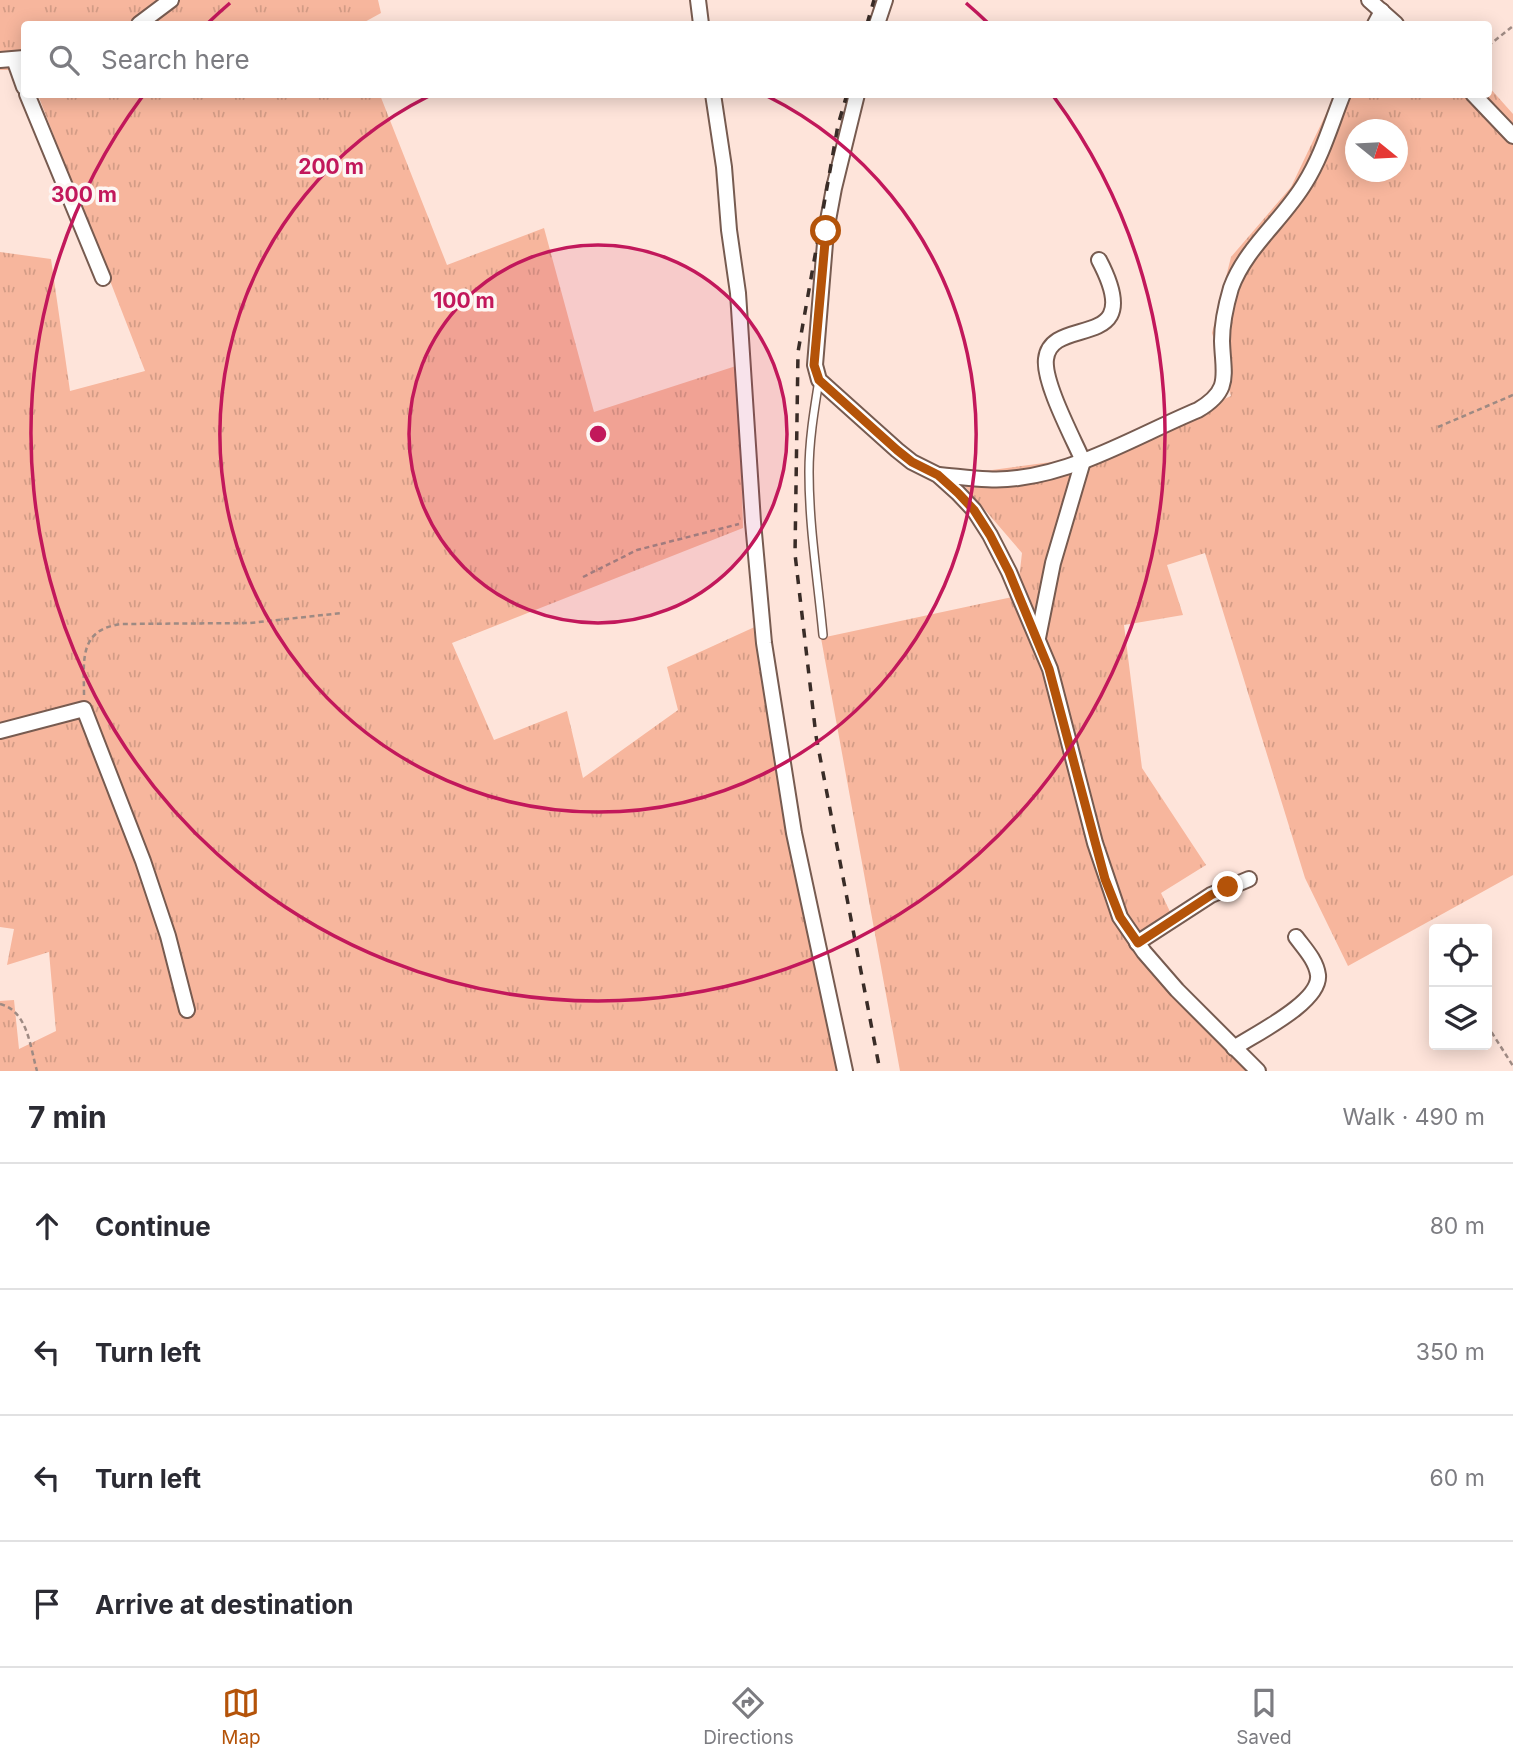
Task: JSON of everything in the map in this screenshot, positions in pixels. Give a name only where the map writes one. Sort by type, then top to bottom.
[{"type":"street","points":[[143,21],[171,0]]},
{"type":"street","points":[[698,0],[701,21]]},
{"type":"street","points":[[878,21],[885,0]]},
{"type":"street","points":[[1368,0],[1378,18]]},
{"type":"street","points":[[13,59],[21,79]]},
{"type":"street","points":[[29,98],[103,278]]},
{"type":"street","points":[[714,98],[738,293],[764,643],[794,834],[845,1071]]},
{"type":"street","points":[[856,98],[826,231],[814,365],[819,380],[912,462],[938,475],[974,510],[990,535],[1038,638],[1049,669],[1105,879],[1120,917],[1177,990],[1258,1071]]},
{"type":"street","points":[[938,475],[1001,480],[1020,478],[1083,461],[1212,402],[1221,391],[1225,372],[1223,323],[1238,271],[1305,184],[1341,98]]},
{"type":"street","points":[[1477,98],[1513,136]]},
{"type":"street","points":[[1038,638],[1053,563],[1083,461],[1052,390],[1045,361],[1047,352],[1058,340],[1100,327],[1107,320],[1114,296],[1099,260]]},
{"type":"street","points":[[0,731],[84,709],[143,861],[187,1010]]},
{"type":"street","points":[[1138,943],[1211,895],[1249,878]]},
{"type":"street","points":[[1234,1048],[1303,1003],[1317,985],[1315,964],[1296,937]]},
{"type":"lane","points":[[819,380],[809,470],[812,536],[823,635]]},
{"type":"path","points":[[1492,44],[1513,26]]},
{"type":"path","points":[[1438,427],[1513,395]]},
{"type":"path","points":[[583,577],[637,550],[753,522]]},
{"type":"path","points":[[84,709],[84,655],[89,640],[104,628],[121,624],[250,623],[342,614]]},
{"type":"path","points":[[0,1003],[17,1012],[28,1037],[37,1071]]},
{"type":"path","points":[[1492,1034],[1513,1066]]},
{"type":"green space","points":[[0,0],[378,0],[381,13],[366,21],[21,21],[21,70],[0,70]]},
{"type":"green space","points":[[1492,90],[1513,114],[1513,875],[1348,966],[1305,878],[1205,553],[1167,565],[1183,615],[1124,625],[1142,768],[1206,865],[1161,893],[1177,926],[1139,944],[1249,1071],[900,1071],[821,638],[1017,596],[1022,553],[955,475],[1096,456],[1231,396],[1212,333],[1231,257],[1291,187],[1334,98],[1492,98]]},
{"type":"green space","points":[[39,98],[381,98],[447,265],[544,228],[594,412],[739,365],[743,528],[452,643],[494,740],[567,711],[583,778],[678,710],[667,667],[759,625],[840,1071],[0,1071],[0,1001],[14,1000],[19,1049],[56,1031],[49,952],[7,965],[14,929],[0,927],[0,252],[51,259],[70,391],[145,371]]},
{"type":"railway","points":[[868,21],[874,0]]},
{"type":"railway","points":[[846,98],[838,125],[798,352],[795,554],[816,736],[880,1071]]},
{"type":"route","points":[[826,231],[814,365],[819,380],[897,450],[912,462],[938,475],[958,493],[974,510],[990,535],[1009,572],[1049,669],[1105,879],[1120,917],[1138,943],[1211,895],[1228,887]]}]
